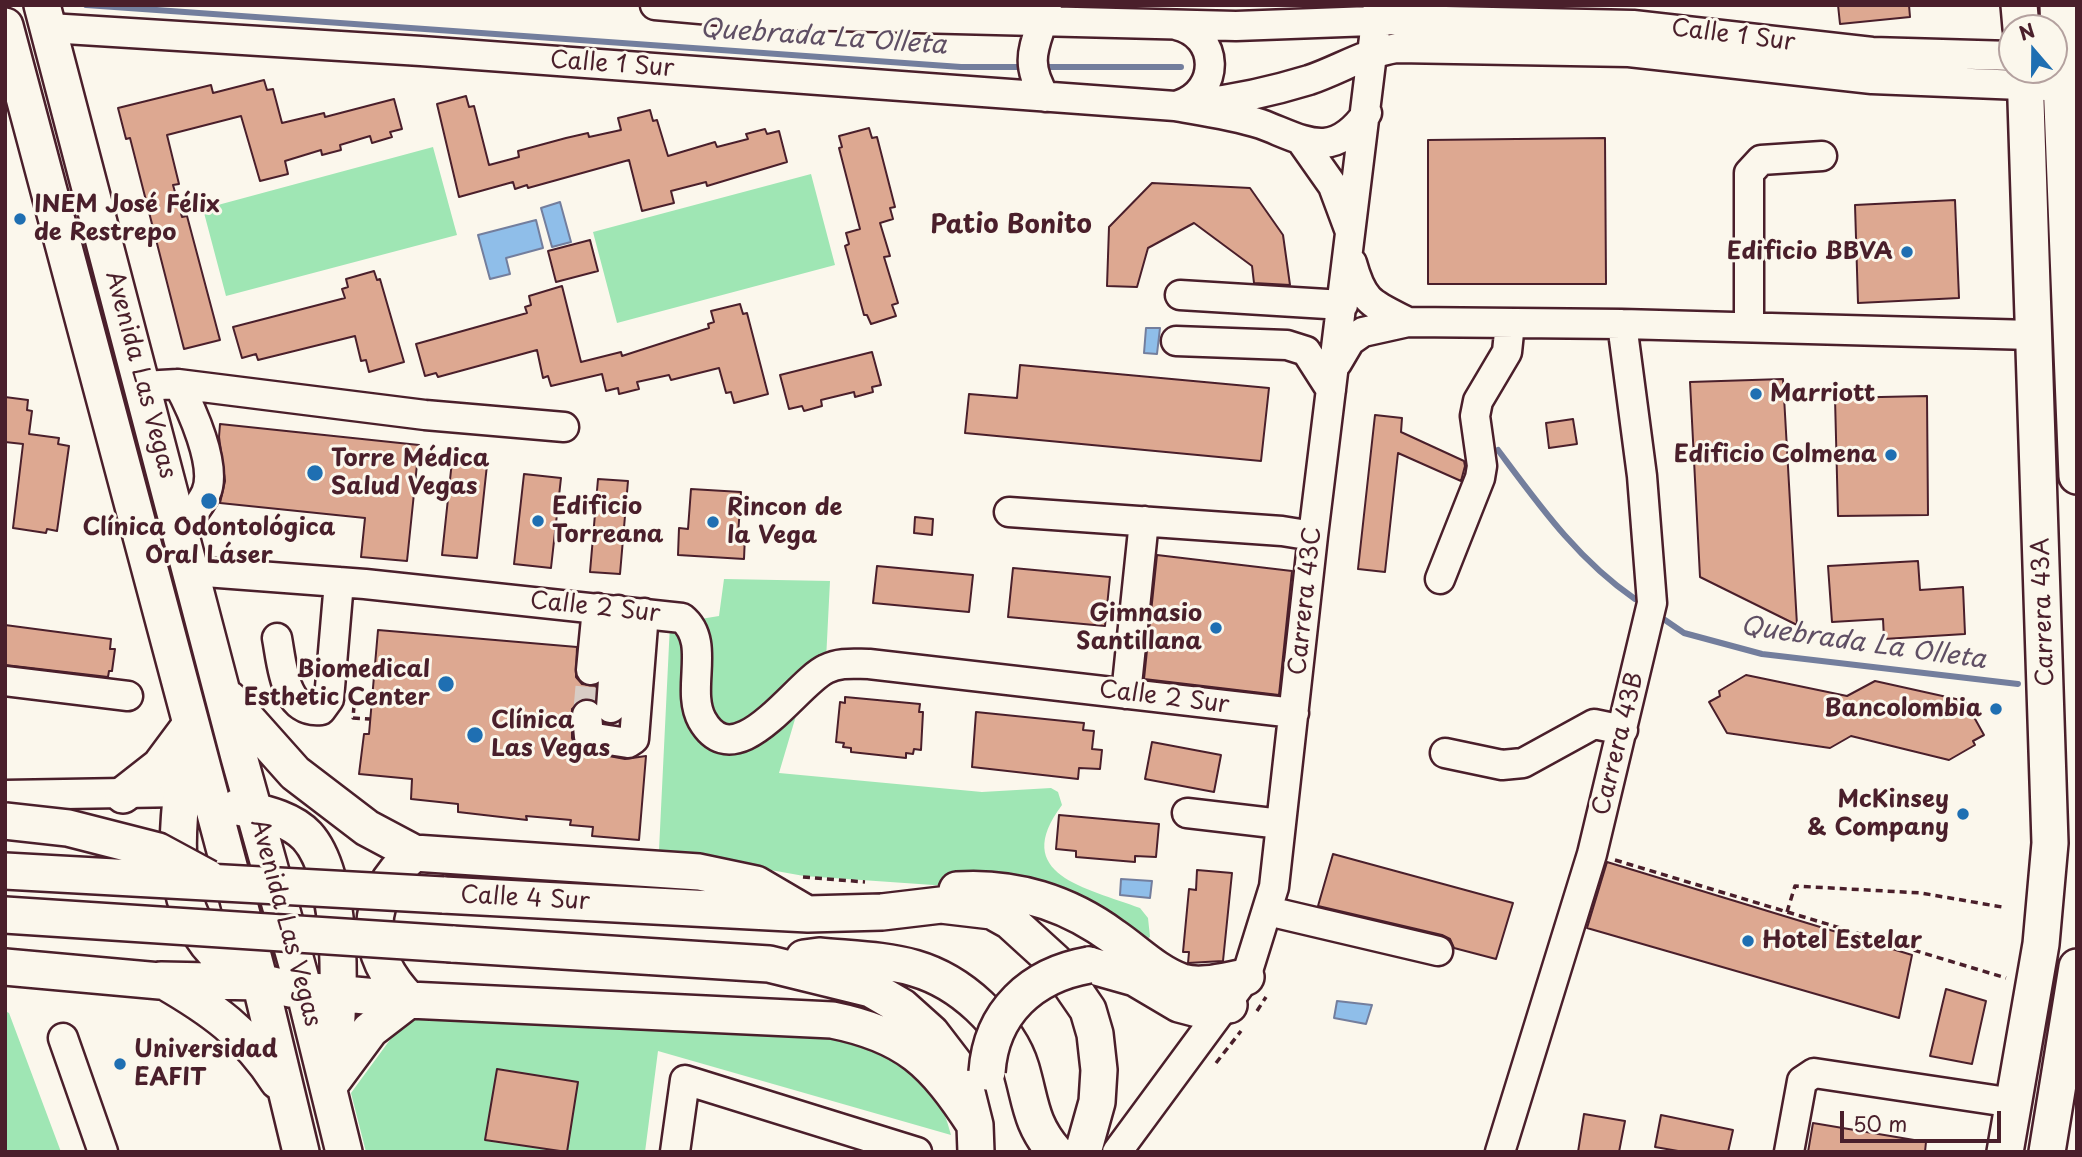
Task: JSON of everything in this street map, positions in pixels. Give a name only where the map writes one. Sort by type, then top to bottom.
[{"type":"main road","name":"Avenida Las Vegas","points":[[57,17],[143,386],[222,690],[330,1086],[344,1152]]},
{"type":"main road","name":"Avenida Las Vegas","points":[[5,26],[191,724],[190,804],[261,985],[301,1152]]},
{"type":"main road","name":"Carrera 43A","points":[[2005,1152],[2040,944],[2050,843],[2048,718],[2022,84]]},
{"type":"main road","points":[[2067,84],[2077,476]]},
{"type":"main road","points":[[222,690],[263,741],[295,773],[367,828],[414,853],[699,872],[756,884],[808,914]]},
{"type":"main road","points":[[123,795],[160,766],[191,724]]},
{"type":"main road","points":[[123,795],[156,806],[190,804],[255,811],[291,823],[318,851],[328,882],[339,993],[330,1086]]},
{"type":"main road","points":[[190,804],[176,855],[192,917],[205,941],[226,963],[261,985]]},
{"type":"main road","points":[[5,821],[68,828],[158,851],[217,883]]},
{"type":"main road","points":[[410,1000],[392,983],[380,961],[374,938],[375,913],[382,890],[395,869],[414,853]]},
{"type":"main road","name":"Calle 4 Sur","points":[[5,872],[808,914],[882,912],[941,905],[968,906],[992,911],[1010,921],[1055,962],[1080,995],[1095,1034],[1099,1070],[1097,1102],[1083,1152]]},
{"type":"main road","points":[[882,912],[917,896],[942,891],[1009,890],[1042,899],[1085,918],[1156,969],[1183,982],[1211,983],[1238,991]]},
{"type":"main road","name":"Calle 4 Sur","points":[[5,915],[769,964]]},
{"type":"main road","points":[[769,964],[819,956],[913,966],[944,978],[968,995],[1000,1030],[1021,1068],[1030,1113],[1044,1139],[1055,1152]]},
{"type":"main road","points":[[769,964],[871,989],[902,1007],[931,1033],[954,1063],[966,1089],[981,1143]]},
{"type":"main road","points":[[981,1143],[989,1046],[1018,998],[1037,983],[1065,969],[1089,965],[1135,978],[1179,1004],[1198,1009],[1238,991]]},
{"type":"main road","points":[[5,967],[261,985],[410,1000],[715,1013],[832,1020],[860,1025],[903,1042],[917,1053],[954,1093],[981,1143]]},
{"type":"main road","points":[[2047,1152],[2071,1038],[2077,967]]},
{"type":"main road","points":[[161,980],[207,1006],[234,1026],[263,1057],[286,1093]]},
{"type":"main road","points":[[330,1086],[341,1066],[370,1030],[410,1000]]},
{"type":"street","name":"Calle 1 Sur","points":[[656,5],[1045,13],[1170,24],[1236,26],[1378,13],[1633,25],[1998,67]]},
{"type":"street","points":[[1045,13],[1035,35],[1032,59],[1037,83],[1045,97]]},
{"type":"street","name":"Carrera 43C","points":[[1117,1152],[1185,1058],[1238,991],[1268,911],[1274,887],[1313,536],[1378,13]]},
{"type":"street","name":"Calle 1 Sur","points":[[57,17],[1175,106],[1218,113],[1261,125],[1302,142],[1332,140],[1346,134],[1367,113]]},
{"type":"street","points":[[1170,24],[1187,28],[1202,38],[1210,54],[1211,72],[1204,88],[1191,101],[1175,106]]},
{"type":"street","name":"Calle 1 Sur","points":[[1175,106],[1244,98],[1311,79],[1375,51],[1396,48],[1629,52],[1872,79],[1998,71]]},
{"type":"street","points":[[1302,142],[1334,186],[1359,289],[1368,303],[1408,322]]},
{"type":"street","points":[[1749,327],[1749,173],[1761,160],[1822,156]]},
{"type":"street","points":[[1180,295],[1343,305]]},
{"type":"street","points":[[1176,341],[1296,348],[1306,351],[1333,378],[1350,341],[1363,332],[1408,322],[1622,324],[2032,335]]},
{"type":"street","points":[[1440,579],[1480,478],[1482,466],[1475,416],[1478,401],[1507,352],[1510,323]]},
{"type":"street","name":"Carrera 43B","points":[[1500,1152],[1592,854],[1652,603],[1642,476],[1622,324]]},
{"type":"street","points":[[143,386],[190,393],[564,427]]},
{"type":"street","points":[[181,530],[206,493],[210,475],[190,393]]},
{"type":"street","points":[[1009,512],[1282,531],[1313,536]]},
{"type":"street","points":[[1126,694],[1144,522]]},
{"type":"street","name":"Calle 2 Sur","points":[[192,571],[339,582],[672,615],[691,625],[695,634],[697,705],[705,725],[727,738],[738,739],[753,733],[767,723],[809,680],[839,664],[1294,713]]},
{"type":"street","points":[[277,638],[290,694],[300,704],[321,710],[329,699],[339,582]]},
{"type":"street","points":[[591,670],[619,610]]},
{"type":"street","points":[[619,610],[634,739],[628,743],[589,737],[586,730],[599,712],[619,610]]},
{"type":"street","points":[[5,681],[128,696]]},
{"type":"street","points":[[1445,753],[1502,765],[1523,763],[1594,724],[1623,730]]},
{"type":"street","points":[[5,795],[123,795]]},
{"type":"street","points":[[1188,813],[1281,824]]},
{"type":"street","points":[[1268,911],[1438,951]]},
{"type":"street","points":[[63,1038],[103,1152]]},
{"type":"street","points":[[2021,1058],[2071,1038]]},
{"type":"street","points":[[1789,1152],[1800,1080],[1814,1073],[2014,1103]]},
{"type":"street","points":[[675,1152],[685,1080],[916,1152]]},
{"type":"path","points":[[353,718],[370,719]]},
{"type":"path","points":[[1592,854],[2008,979]]},
{"type":"path","points":[[1787,912],[1796,886],[1921,893],[2002,907]]},
{"type":"green space","points":[[433,147],[457,235],[226,296],[203,209]]},
{"type":"green space","points":[[811,174],[835,265],[617,323],[593,232]]},
{"type":"green space","points":[[724,579],[830,581],[826,660],[809,672],[779,773],[982,792],[1051,788],[1058,792],[1062,805],[1048,829],[1044,848],[1049,863],[1061,875],[1078,885],[1140,908],[1148,918],[1150,937],[1142,942],[962,887],[804,876],[659,850],[670,624],[719,616]]},
{"type":"green space","points":[[5,1011],[9,1013],[61,1152],[5,1152]]},
{"type":"green space","points":[[437,1012],[841,1040],[862,1045],[898,1059],[925,1081],[936,1096],[951,1135],[658,1051],[645,1152],[366,1152],[351,1093],[403,1022]]},
{"type":"water","points":[[560,202],[571,242],[552,247],[541,208]]},
{"type":"water","points":[[536,220],[543,248],[506,258],[510,274],[490,279],[478,235]]},
{"type":"water","points":[[1146,328],[1160,328],[1157,354],[1144,353]]},
{"type":"water","points":[[1121,879],[1152,881],[1150,898],[1120,895]]},
{"type":"water","points":[[1337,1001],[1372,1005],[1366,1024],[1334,1018]]},
{"type":"building","points":[[1838,5],[1909,5],[1910,17],[1840,24]]},
{"type":"building","points":[[264,80],[267,90],[273,89],[282,123],[324,113],[325,117],[394,99],[402,129],[390,132],[392,137],[372,143],[370,136],[340,145],[341,150],[322,155],[321,150],[285,161],[288,174],[260,181],[241,116],[167,135],[179,184],[173,185],[182,217],[187,216],[220,340],[184,349],[130,138],[126,139],[118,108],[211,85],[213,93]]},
{"type":"building","points":[[466,96],[469,107],[474,106],[489,165],[519,157],[518,151],[566,138],[588,133],[589,137],[621,130],[618,118],[650,110],[653,121],[657,120],[668,156],[715,142],[717,147],[748,139],[746,134],[765,129],[767,134],[779,131],[787,162],[707,186],[706,182],[671,191],[674,203],[642,211],[629,160],[528,188],[527,185],[515,189],[513,182],[459,197],[437,104]]},
{"type":"building","points":[[869,128],[872,138],[877,137],[895,207],[890,208],[893,219],[880,223],[890,256],[884,257],[898,303],[892,305],[896,316],[871,324],[867,315],[864,315],[845,246],[849,244],[846,233],[860,229],[839,148],[842,147],[839,136]]},
{"type":"building","points":[[1605,138],[1606,284],[1428,284],[1428,140]]},
{"type":"building","points":[[1152,183],[1250,188],[1283,235],[1290,285],[1254,283],[1252,266],[1194,223],[1148,248],[1137,287],[1107,286],[1109,227]]},
{"type":"building","name":"Edificio BBVA","points":[[1955,200],[1959,298],[1858,303],[1855,205]]},
{"type":"building","points":[[590,240],[598,271],[556,282],[548,251]]},
{"type":"building","points":[[374,271],[377,280],[380,279],[404,362],[369,372],[366,360],[361,361],[355,336],[258,360],[256,354],[242,358],[233,327],[345,298],[342,289],[348,287],[346,279]]},
{"type":"building","points":[[562,286],[581,362],[621,352],[622,356],[709,328],[708,324],[714,322],[711,311],[740,304],[743,314],[747,313],[768,394],[734,403],[731,392],[726,393],[719,368],[671,380],[669,375],[637,382],[639,389],[619,394],[618,388],[606,391],[602,374],[551,386],[548,376],[543,378],[537,350],[438,377],[436,373],[425,376],[416,344],[527,313],[525,307],[531,305],[529,296]]},
{"type":"building","points":[[872,352],[881,385],[872,387],[873,392],[855,397],[854,392],[821,400],[822,406],[804,411],[802,406],[789,409],[780,375]]},
{"type":"building","points":[[1020,365],[1269,388],[1261,461],[965,433],[969,394],[1017,398]]},
{"type":"building","points":[[1783,379],[1797,625],[1700,577],[1690,382]]},
{"type":"building","name":"Edificio Colmena","points":[[1927,396],[1928,515],[1838,516],[1835,398]]},
{"type":"building","points":[[5,397],[28,400],[27,410],[32,411],[29,434],[59,438],[58,444],[69,446],[57,531],[47,529],[46,533],[13,528],[23,444],[5,442]]},
{"type":"building","points":[[1375,415],[1402,418],[1401,432],[1464,461],[1465,466],[1461,481],[1398,453],[1385,572],[1358,569]]},
{"type":"building","points":[[1573,419],[1577,444],[1549,448],[1546,423]]},
{"type":"building","name":"Torre Médica Salud Vegas","points":[[220,424],[419,445],[407,561],[361,557],[365,518],[220,503],[225,481],[219,437]]},
{"type":"building","points":[[452,461],[487,465],[477,558],[442,555]]},
{"type":"building","name":"Edificio Torreana","points":[[524,474],[561,478],[551,568],[514,564]]},
{"type":"building","points":[[598,479],[628,481],[620,574],[590,572]]},
{"type":"building","name":"Rincon de la Vega","points":[[691,489],[741,492],[738,535],[745,535],[744,559],[678,555],[679,528],[688,529]]},
{"type":"building","points":[[915,517],[933,519],[932,535],[914,533]]},
{"type":"building","name":"Gimnasio Santillana","points":[[1157,555],[1292,571],[1279,695],[1144,679]]},
{"type":"building","points":[[1918,561],[1920,590],[1963,587],[1965,634],[1884,639],[1883,619],[1832,622],[1828,566]]},
{"type":"building","points":[[877,566],[973,575],[969,612],[873,603]]},
{"type":"building","points":[[1013,568],[1110,577],[1105,626],[1008,617]]},
{"type":"building","points":[[5,625],[111,639],[110,649],[115,649],[112,671],[109,671],[108,677],[5,665]]},
{"type":"building","name":"Clínica Las Vegas","points":[[378,630],[577,647],[576,677],[582,684],[596,686],[595,701],[585,699],[572,709],[572,738],[577,750],[625,759],[646,756],[639,840],[592,836],[593,827],[570,825],[571,820],[526,816],[527,820],[458,812],[458,804],[411,799],[412,779],[359,774],[364,734],[369,734]]},
{"type":"building","points":[[1746,675],[1847,696],[1875,681],[1965,701],[1984,735],[1973,741],[1975,745],[1949,760],[1851,736],[1830,748],[1727,733],[1709,702],[1720,696],[1719,691]]},
{"type":"building","points":[[845,697],[920,704],[919,712],[923,712],[921,750],[914,749],[913,754],[906,753],[906,758],[851,752],[851,748],[843,747],[844,743],[836,742],[840,702],[845,703]]},
{"type":"building","points":[[976,712],[1084,723],[1083,730],[1094,731],[1092,749],[1102,750],[1100,769],[1079,768],[1078,779],[972,767]]},
{"type":"building","points":[[1152,742],[1221,755],[1214,792],[1145,779]]},
{"type":"building","points":[[1059,815],[1159,824],[1156,857],[1135,856],[1135,862],[1076,857],[1076,851],[1056,849]]},
{"type":"building","points":[[1333,854],[1513,903],[1496,959],[1454,948],[1450,939],[1442,935],[1318,906]]},
{"type":"building","name":"Hotel Estelar","points":[[1607,862],[1912,955],[1899,1018],[1587,928]]},
{"type":"building","points":[[1197,870],[1232,873],[1223,961],[1188,963],[1189,952],[1183,952],[1189,889],[1196,890]]},
{"type":"building","points":[[1946,989],[1986,1001],[1972,1064],[1930,1056]]},
{"type":"building","points":[[497,1069],[578,1082],[567,1152],[485,1140]]},
{"type":"building","points":[[1584,1114],[1625,1121],[1619,1152],[1578,1152]]},
{"type":"building","points":[[1661,1115],[1733,1130],[1728,1152],[1684,1152],[1655,1147]]},
{"type":"building","points":[[1813,1123],[1926,1142],[1925,1152],[1808,1152]]},
{"type":"waterway","name":"Quebrada La Olleta","points":[[86,5],[961,67],[1027,67]]},
{"type":"waterway","name":"Quebrada La Olleta","points":[[1041,67],[1181,67]]},
{"type":"waterway","name":"Quebrada La Olleta","points":[[1498,450],[1577,549],[1614,584],[1635,599]]},
{"type":"waterway","name":"Quebrada La Olleta","points":[[1665,620],[1684,633],[1762,654],[2018,684]]},
{"type":"tunnel","points":[[587,715],[591,670]]},
{"type":"place","name":"INEM José Félix de Restrepo","points":[[20,219]]},
{"type":"place","name":"Edificio BBVA","points":[[1907,252]]},
{"type":"place","name":"Marriott","points":[[1756,394]]},
{"type":"place","name":"Edificio Colmena","points":[[1891,455]]},
{"type":"place","name":"Torre Médica Salud Vegas","points":[[315,473]]},
{"type":"place","name":"Clínica Odontológica Oral Láser","points":[[209,501]]},
{"type":"place","name":"Edificio Torreana","points":[[538,521]]},
{"type":"place","name":"Rincon de la Vega","points":[[713,522]]},
{"type":"place","name":"Gimnasio Santillana","points":[[1216,628]]},
{"type":"place","name":"Biomedical Esthetic Center","points":[[446,684]]},
{"type":"place","name":"Bancolombia","points":[[1996,709]]},
{"type":"place","name":"Clínica Las Vegas","points":[[475,735]]},
{"type":"place","name":"McKinsey & Company","points":[[1963,814]]},
{"type":"place","name":"Hotel Estelar","points":[[1748,941]]},
{"type":"place","name":"Universidad EAFIT","points":[[120,1064]]},
{"type":"district","name":"Patio Bonito","points":[[1011,226]]}]
